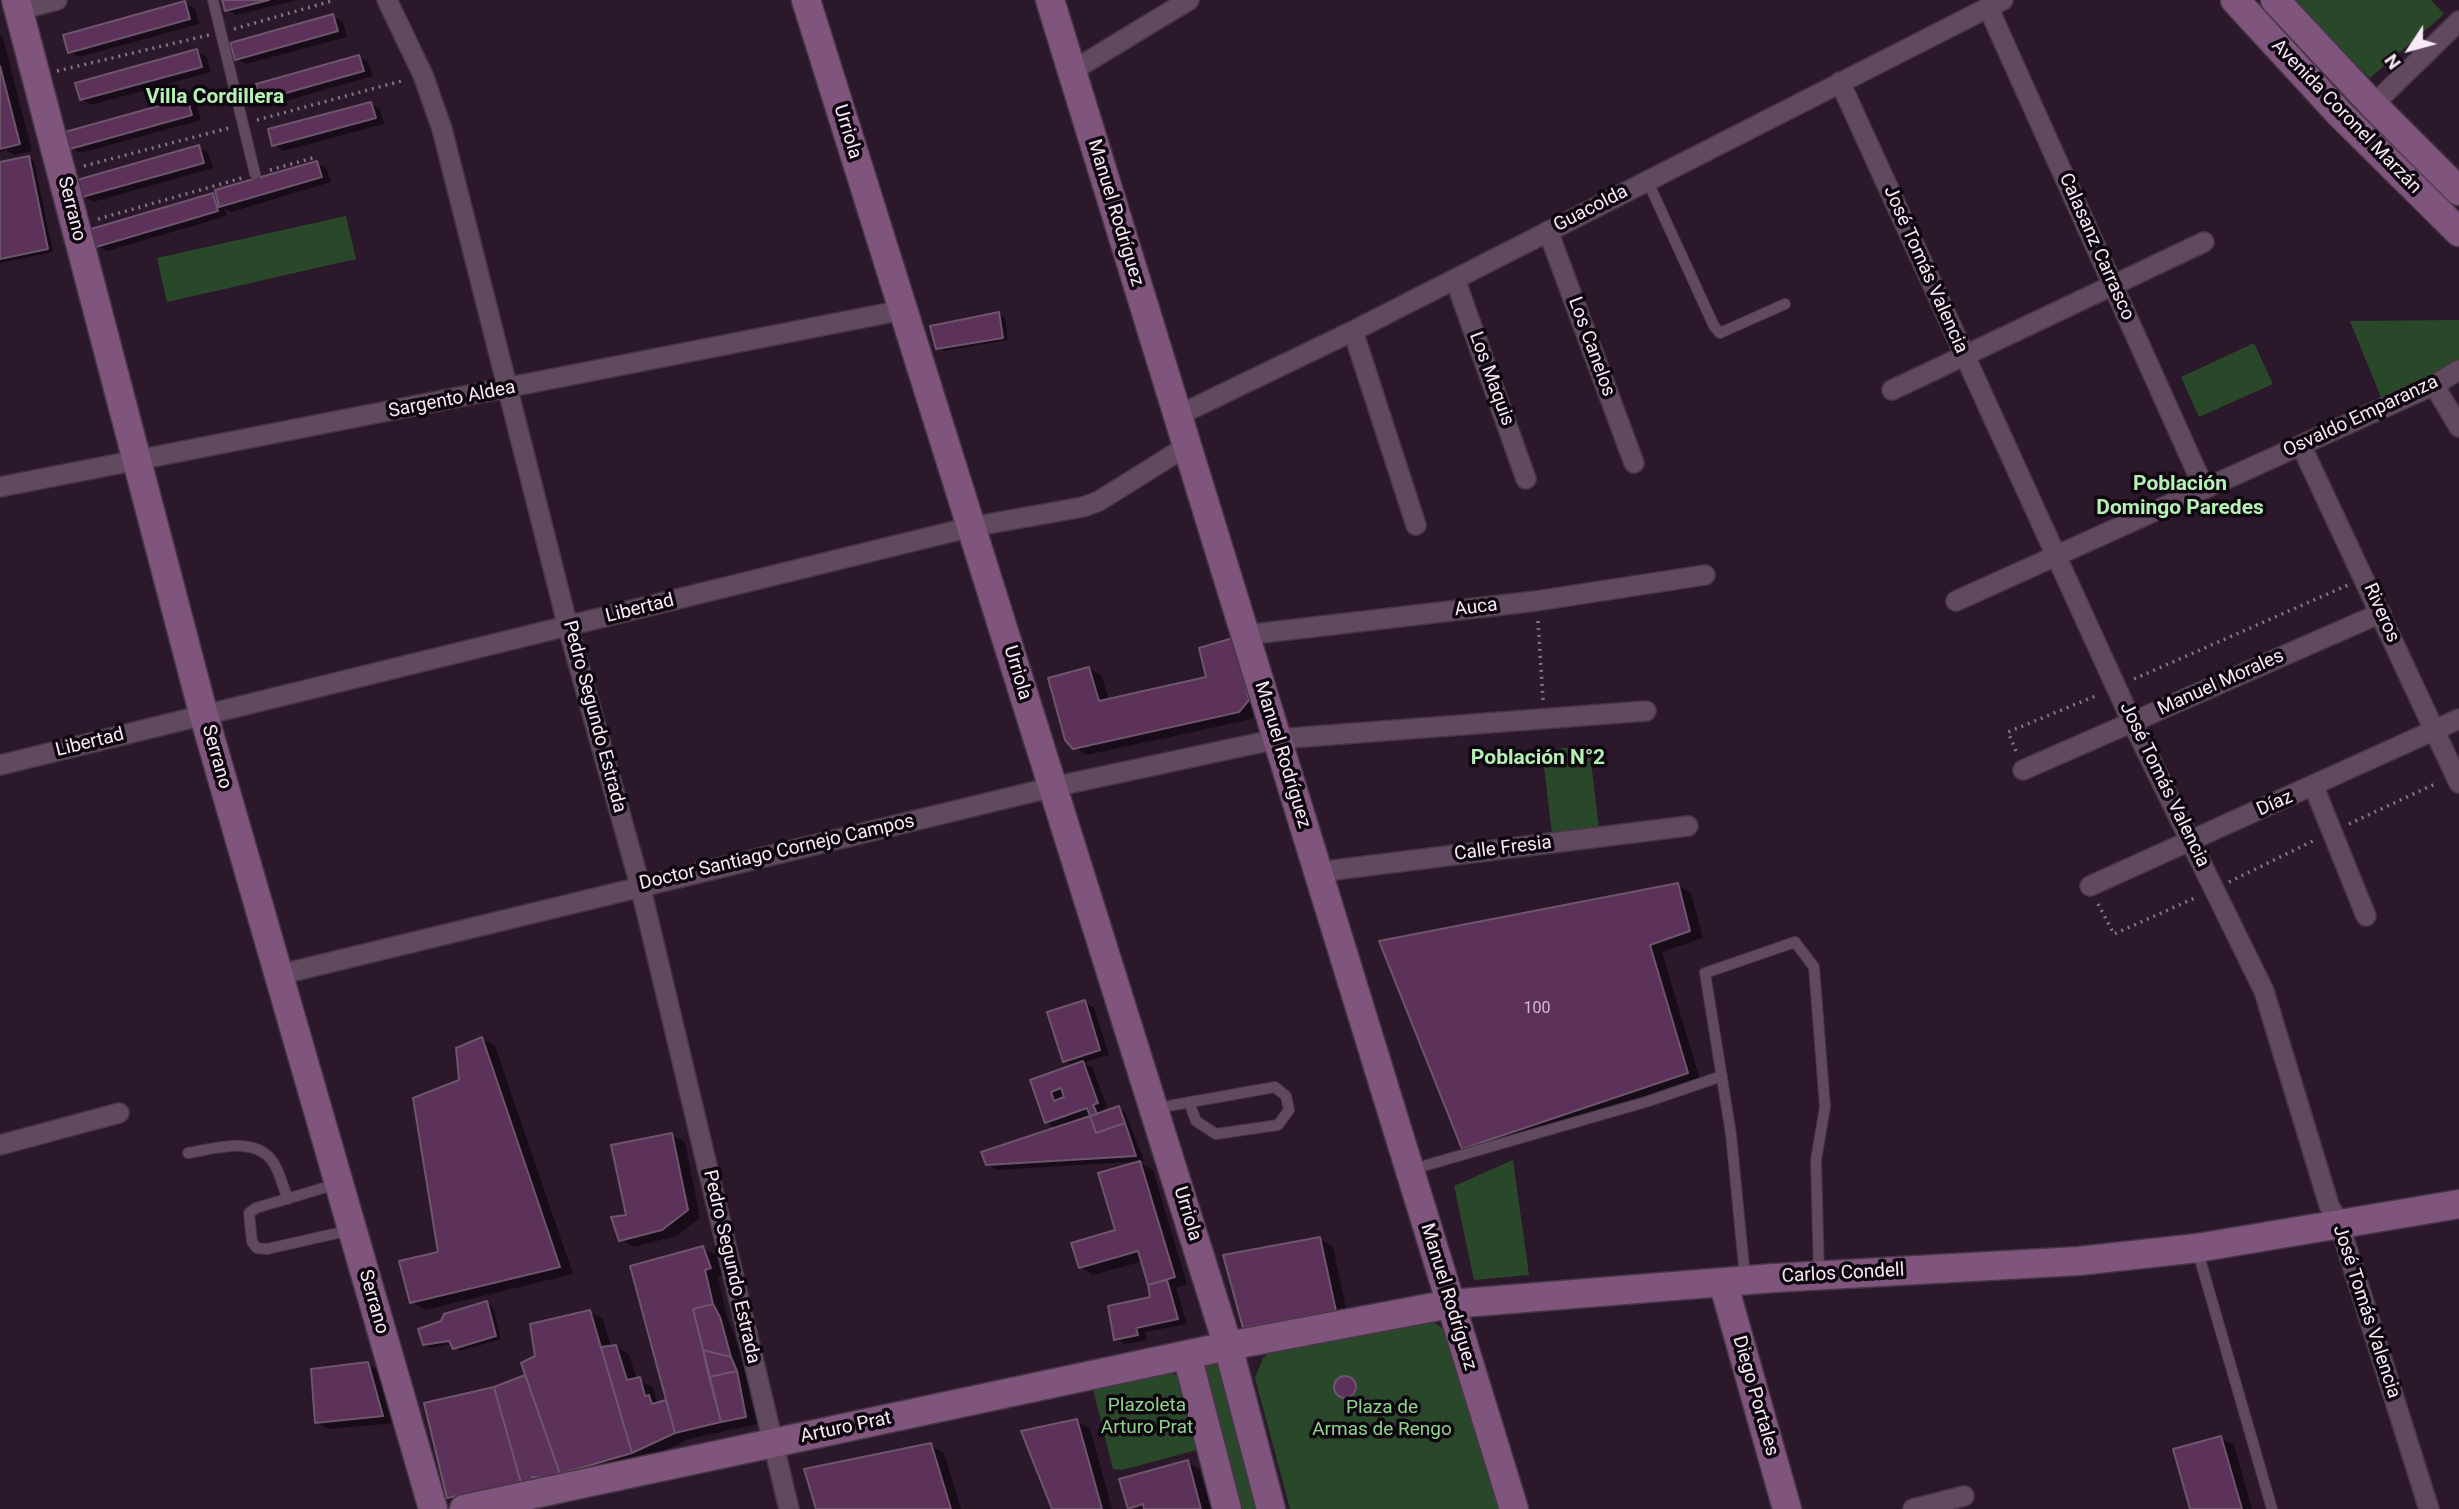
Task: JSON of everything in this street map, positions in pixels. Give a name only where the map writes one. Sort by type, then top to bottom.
[{"type":"main road","name":"Urriola","points":[[806,0],[1228,1346],[1271,1509]]},
{"type":"main road","name":"Manuel Rodríguez","points":[[1051,0],[1514,1509]]},
{"type":"main road","name":"Avenida Coronel Marzán","points":[[2235,0],[2339,113],[2459,232]]},
{"type":"main road","name":"Avenida Coronel Marzán","points":[[2275,0],[2373,105],[2459,191]]},
{"type":"main road","name":"Serrano","points":[[36,3],[38,76],[136,461],[204,716],[433,1509]]},
{"type":"main road","name":"Carlos Condell","points":[[1228,1346],[1450,1304],[1819,1275],[2079,1261],[2197,1248],[2459,1204]]},
{"type":"main road","name":"Diego Portales","points":[[1734,1281],[1787,1509]]},
{"type":"main road","name":"Arturo Prat","points":[[464,1509],[1228,1346]]},
{"type":"main road","points":[[1186,1355],[1227,1509]]},
{"type":"street","name":"Pedro Segundo Estrada","points":[[387,0],[433,100],[568,627],[640,886],[789,1509]]},
{"type":"street","points":[[1072,71],[1189,0]]},
{"type":"street","name":"Guacolda","points":[[1177,416],[1353,331],[1995,4]]},
{"type":"street","name":"Calasanz Carrasco","points":[[1995,4],[2113,285],[2204,488]]},
{"type":"street","points":[[2373,105],[2459,21]]},
{"type":"street","name":"José Tomás Valencia","points":[[1840,82],[2132,722],[2264,991],[2329,1205],[2339,1223],[2429,1509]]},
{"type":"street","name":"Los Canelos","points":[[1548,231],[1634,463]]},
{"type":"street","points":[[1892,390],[2204,242]]},
{"type":"street","name":"Los Maquis","points":[[1455,279],[1527,480]]},
{"type":"street","name":"Sargento Aldea","points":[[0,487],[903,310]]},
{"type":"street","points":[[1353,331],[1416,525]]},
{"type":"street","name":"Osvaldo Emparanza","points":[[1956,601],[2434,385],[2459,370]]},
{"type":"street","points":[[2434,385],[2459,427]]},
{"type":"street","name":"Riveros","points":[[2301,445],[2365,577],[2457,779]]},
{"type":"street","name":"Libertad","points":[[0,765],[971,527],[1083,507],[1099,501],[1187,446]]},
{"type":"street","name":"Auca","points":[[1245,635],[1536,601],[1705,575]]},
{"type":"street","name":"Manuel Morales","points":[[2023,769],[2381,613]]},
{"type":"street","name":"Doctor Santiago Cornejo Campos","points":[[278,975],[1053,787],[1277,739],[1646,711]]},
{"type":"street","name":"Díaz","points":[[2090,886],[2314,787],[2459,719]]},
{"type":"street","points":[[2314,787],[2366,916]]},
{"type":"street","name":"Calle Fresia","points":[[1318,873],[1688,826]]},
{"type":"street","points":[[0,1144],[120,1112]]},
{"type":"street","points":[[1913,1509],[1964,1496]]},
{"type":"lane","points":[[213,0],[255,174]]},
{"type":"lane","points":[[1647,180],[1714,326],[1720,333],[1784,304]]},
{"type":"lane","points":[[1734,1281],[1731,1134],[1706,973],[1795,942],[1814,967],[1825,1107],[1815,1160],[1819,1275]]},
{"type":"lane","points":[[1409,1170],[1649,1101],[1722,1076]]},
{"type":"lane","points":[[1153,1108],[1275,1087],[1286,1097],[1289,1110],[1278,1125],[1216,1134],[1196,1121],[1189,1102]]},
{"type":"lane","points":[[188,1153],[241,1145],[254,1147],[273,1161],[288,1199]]},
{"type":"lane","points":[[338,1184],[249,1213],[252,1242],[257,1248],[352,1230]]},
{"type":"lane","points":[[2197,1248],[2272,1509]]},
{"type":"path","points":[[38,76],[219,33],[335,0]]},
{"type":"path","points":[[76,225],[316,157]]},
{"type":"path","points":[[2023,769],[2008,732],[2365,577]]},
{"type":"path","points":[[1536,601],[1544,719]]},
{"type":"path","points":[[2090,886],[2114,934],[2216,889],[2332,832],[2457,779]]},
{"type":"green space","points":[[2291,0],[2431,0],[2444,14],[2370,78],[2319,32]]},
{"type":"green space","points":[[346,216],[356,259],[167,302],[157,258]]},
{"type":"green space","points":[[2459,320],[2459,366],[2382,400],[2350,321]]},
{"type":"green space","points":[[2254,343],[2273,384],[2199,417],[2181,377]]},
{"type":"green space","points":[[1589,745],[1599,828],[1552,833],[1542,751]]},
{"type":"green space","points":[[1513,1160],[1529,1275],[1474,1280],[1454,1186]]},
{"type":"green space","name":"Plaza de Armas de Rengo","points":[[1429,1319],[1447,1332],[1506,1509],[1290,1509],[1255,1378],[1263,1358],[1272,1351]]},
{"type":"green space","points":[[1227,1361],[1267,1509],[1235,1509],[1197,1368]]},
{"type":"green space","name":"Plazoleta Arturo Prat","points":[[1162,1368],[1185,1380],[1204,1448],[1122,1470],[1113,1469],[1092,1385]]},
{"type":"building","points":[[222,0],[269,0],[225,11]]},
{"type":"building","points":[[185,1],[190,19],[68,53],[63,35]]},
{"type":"building","points":[[333,14],[338,31],[235,60],[230,43]]},
{"type":"building","points":[[197,49],[202,67],[80,100],[75,83]]},
{"type":"building","points":[[359,55],[364,71],[261,100],[256,84]]},
{"type":"building","points":[[0,66],[20,144],[0,149]]},
{"type":"building","points":[[187,98],[192,115],[70,149],[65,132]]},
{"type":"building","points":[[371,102],[376,118],[272,146],[268,129]]},
{"type":"building","points":[[199,145],[204,163],[82,197],[77,180]]},
{"type":"building","points":[[29,156],[48,249],[0,259],[0,162]]},
{"type":"building","points":[[317,161],[322,177],[219,207],[215,190]]},
{"type":"building","points":[[213,193],[218,211],[96,247],[91,229]]},
{"type":"building","points":[[999,312],[1003,338],[936,349],[930,326]]},
{"type":"building","points":[[1233,638],[1249,700],[1239,712],[1073,749],[1065,740],[1048,678],[1089,667],[1099,701],[1206,677],[1199,648]]},
{"type":"building","points":[[1678,883],[1690,931],[1650,945],[1688,1073],[1462,1149],[1379,941]]},
{"type":"building","points":[[1085,1000],[1100,1050],[1063,1062],[1047,1012]]},
{"type":"building","points":[[482,1037],[560,1267],[410,1303],[399,1261],[438,1252],[413,1098],[459,1080],[456,1048]]},
{"type":"building","points":[[1083,1061],[1098,1103],[1093,1105],[1097,1114],[1090,1116],[1087,1108],[1045,1123],[1030,1080]],"holes":[[[1061,1088],[1064,1097],[1054,1101],[1051,1092]]]},
{"type":"building","points":[[1119,1106],[1125,1123],[1096,1133],[1090,1116]]},
{"type":"building","points":[[1090,1116],[1096,1133],[1125,1123],[1136,1156],[986,1165],[981,1152]]},
{"type":"building","points":[[672,1133],[688,1210],[662,1230],[619,1241],[611,1217],[626,1215],[611,1145]]},
{"type":"building","points":[[1140,1161],[1175,1277],[1148,1285],[1138,1251],[1079,1268],[1071,1243],[1115,1230],[1098,1173]]},
{"type":"building","points":[[1320,1237],[1336,1311],[1243,1328],[1223,1255]]},
{"type":"building","points":[[703,1246],[711,1268],[705,1270],[713,1304],[693,1309],[721,1422],[675,1433],[630,1266]]},
{"type":"building","points":[[1167,1280],[1178,1319],[1136,1328],[1138,1335],[1114,1340],[1108,1306],[1150,1297],[1148,1285]]},
{"type":"building","points":[[487,1301],[496,1336],[453,1349],[449,1341],[423,1345],[418,1329],[441,1321],[444,1314]]},
{"type":"building","points":[[713,1304],[720,1317],[731,1357],[703,1350],[693,1309]]},
{"type":"building","points":[[590,1310],[632,1453],[560,1474],[521,1363],[535,1356],[530,1324]]},
{"type":"building","points":[[616,1345],[627,1380],[640,1377],[645,1396],[649,1395],[652,1404],[666,1400],[675,1433],[632,1453],[601,1347]]},
{"type":"building","points":[[703,1350],[731,1357],[737,1371],[709,1377]]},
{"type":"building","points":[[368,1362],[383,1416],[315,1423],[311,1369]]},
{"type":"building","points":[[737,1371],[746,1417],[721,1422],[709,1377]]},
{"type":"building","points":[[525,1375],[560,1474],[544,1478],[532,1477],[533,1482],[521,1483],[494,1387]]},
{"type":"building","points":[[1341,1376],[1349,1376],[1356,1383],[1356,1391],[1349,1398],[1341,1398],[1334,1391],[1334,1383]]},
{"type":"building","points":[[494,1387],[521,1483],[447,1498],[424,1403]]},
{"type":"building","points":[[1077,1419],[1102,1509],[1052,1509],[1021,1431]]},
{"type":"building","points":[[2221,1436],[2242,1509],[2190,1509],[2173,1449]]},
{"type":"building","points":[[931,1443],[951,1509],[816,1509],[804,1469]]},
{"type":"building","points":[[1188,1460],[1201,1509],[1144,1509],[1143,1504],[1128,1509],[1119,1479]]},
{"type":"district","name":"Villa Cordillera","points":[[215,98]]},
{"type":"district","name":"Población Domingo Paredes","points":[[2180,497]]},
{"type":"district","name":"Población N°2","points":[[1538,759]]}]
